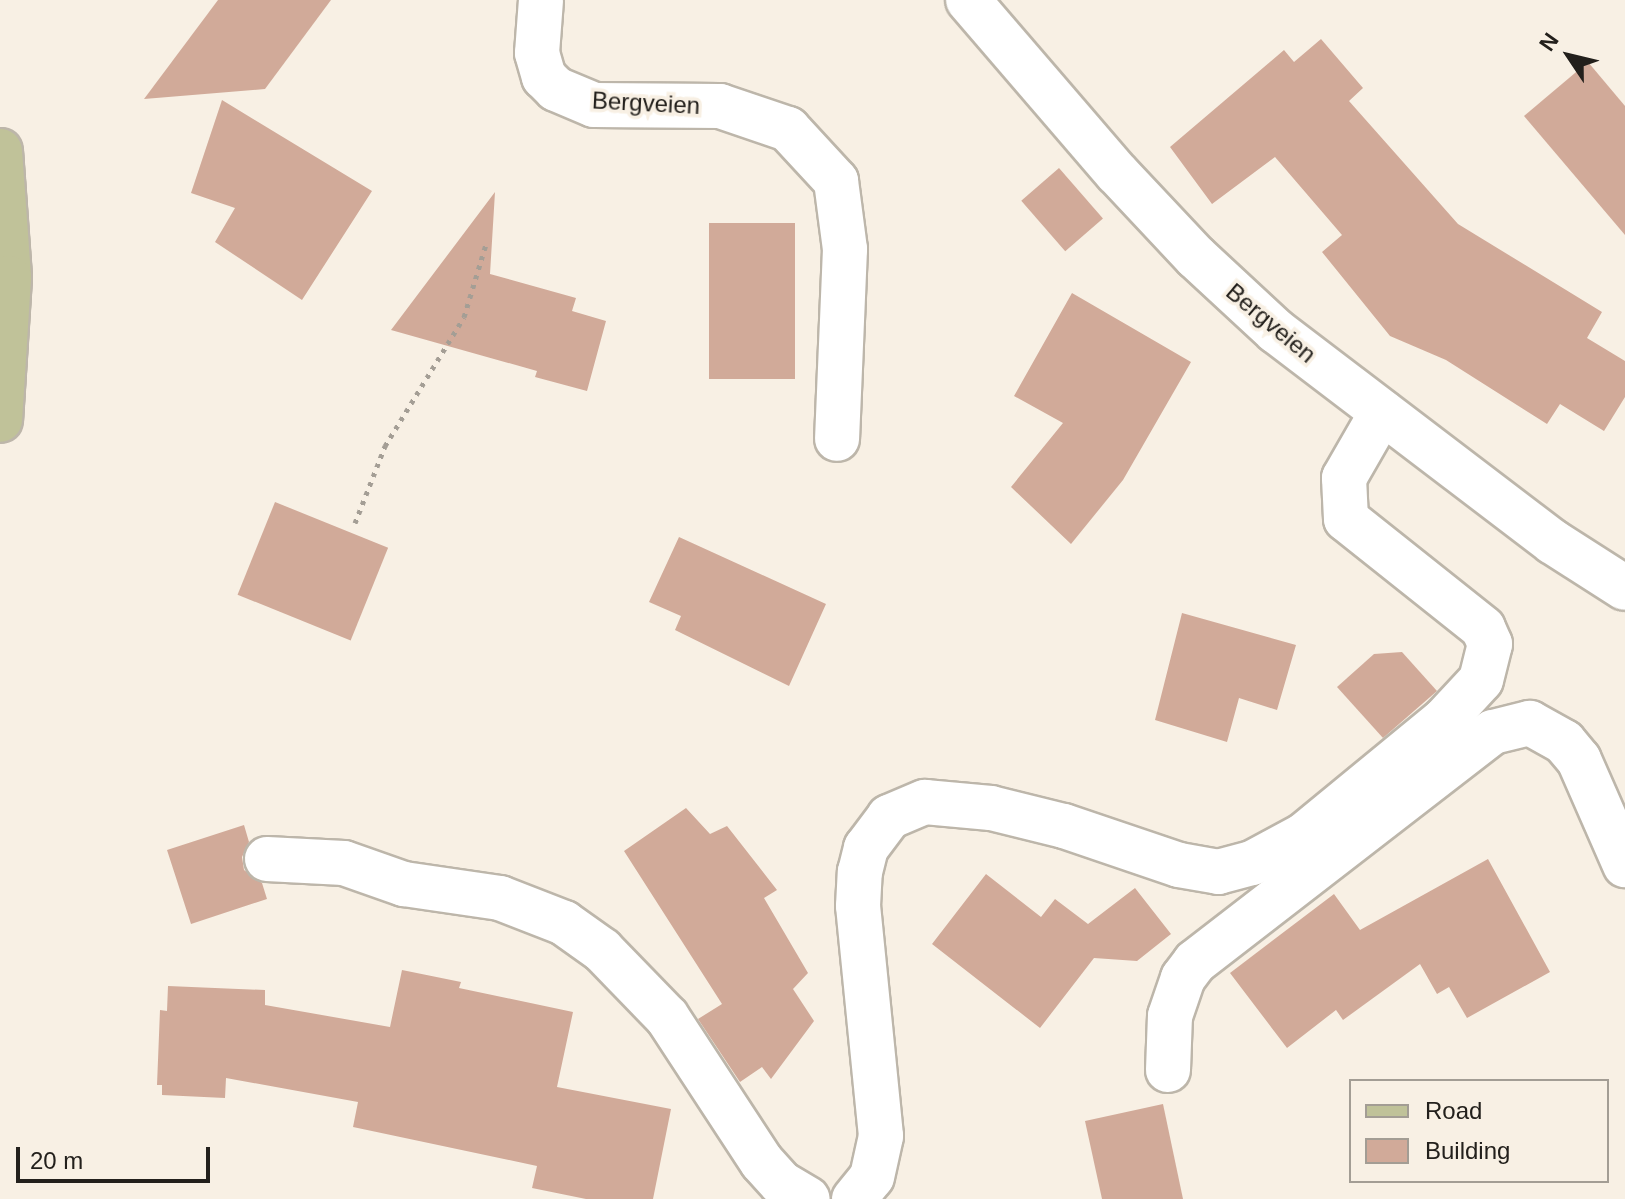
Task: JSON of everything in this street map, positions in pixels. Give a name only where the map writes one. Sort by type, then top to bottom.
[{"type":"main road","points":[[0,151],[9,278],[0,420]]},
{"type":"street","name":"Bergveien","points":[[541,0],[537,53],[544,77],[556,89],[594,105],[720,106],[788,129],[836,181],[845,249],[837,439]]},
{"type":"street","name":"Bergveien","points":[[968,0],[1196,257],[1276,331],[1553,542],[1625,588]]},
{"type":"street","points":[[854,1199],[872,1177],[881,1136],[858,906],[860,872],[866,848],[889,817],[925,802],[991,808],[1064,826],[1179,865],[1218,872],[1252,863],[1304,835],[1444,720],[1481,680],[1490,644],[1483,628],[1362,536],[1346,519],[1344,478],[1382,412]]},
{"type":"street","points":[[1168,1070],[1170,1016],[1183,978],[1195,962],[1493,732],[1530,723],[1564,742],[1579,760],[1625,865]]},
{"type":"street","points":[[267,859],[344,863],[404,884],[500,898],[564,923],[624,970],[667,1017],[762,1162],[781,1183],[808,1199]]},
{"type":"path","points":[[355,523],[385,446],[464,317],[486,244]]},
{"type":"building","points":[[218,0],[331,0],[265,89],[144,99]]},
{"type":"building","points":[[1321,39],[1363,88],[1349,101],[1458,224],[1602,312],[1587,338],[1625,361],[1625,397],[1604,431],[1560,404],[1547,424],[1446,360],[1390,336],[1322,252],[1342,235],[1275,157],[1212,204],[1170,147],[1284,50],[1294,62]]},
{"type":"building","points":[[1588,62],[1625,106],[1625,235],[1524,116]]},
{"type":"building","points":[[222,100],[372,191],[302,300],[215,242],[235,208],[191,193]]},
{"type":"building","points":[[1059,168],[1103,219],[1065,251],[1021,201]]},
{"type":"building","points":[[495,192],[490,274],[576,298],[572,311],[606,321],[587,391],[535,377],[537,371],[391,330]]},
{"type":"building","points":[[709,223],[795,223],[795,379],[709,379]]},
{"type":"building","points":[[1072,293],[1191,362],[1123,480],[1071,544],[1011,487],[1063,423],[1014,396]]},
{"type":"building","points":[[275,502],[388,548],[351,640],[238,595]]},
{"type":"building","points":[[679,537],[826,604],[789,686],[675,630],[681,616],[649,602]]},
{"type":"building","points":[[1182,613],[1296,645],[1277,710],[1239,698],[1227,742],[1155,720]]},
{"type":"building","points":[[1402,652],[1437,691],[1383,738],[1337,687],[1374,654]]},
{"type":"building","points":[[686,808],[710,834],[727,826],[777,890],[764,898],[808,973],[793,989],[814,1021],[771,1079],[762,1067],[740,1082],[698,1019],[722,1004],[624,851]]},
{"type":"building","points":[[244,825],[249,842],[242,857],[244,870],[262,883],[267,899],[191,924],[167,850]]},
{"type":"building","points":[[1488,859],[1550,972],[1467,1018],[1449,987],[1437,994],[1420,964],[1343,1020],[1336,1010],[1287,1048],[1230,973],[1334,894],[1360,930]]},
{"type":"building","points":[[986,874],[1041,917],[1055,899],[1088,924],[1135,888],[1171,934],[1137,961],[1094,958],[1040,1028],[932,944]]},
{"type":"building","points":[[402,970],[461,982],[459,988],[573,1012],[557,1087],[671,1109],[653,1199],[586,1199],[532,1188],[537,1166],[353,1127],[358,1102],[226,1078],[225,1098],[162,1095],[162,1085],[157,1085],[160,1010],[167,1011],[168,986],[265,990],[265,1005],[390,1027]]},
{"type":"building","points":[[1163,1104],[1183,1199],[1102,1199],[1085,1121]]}]
